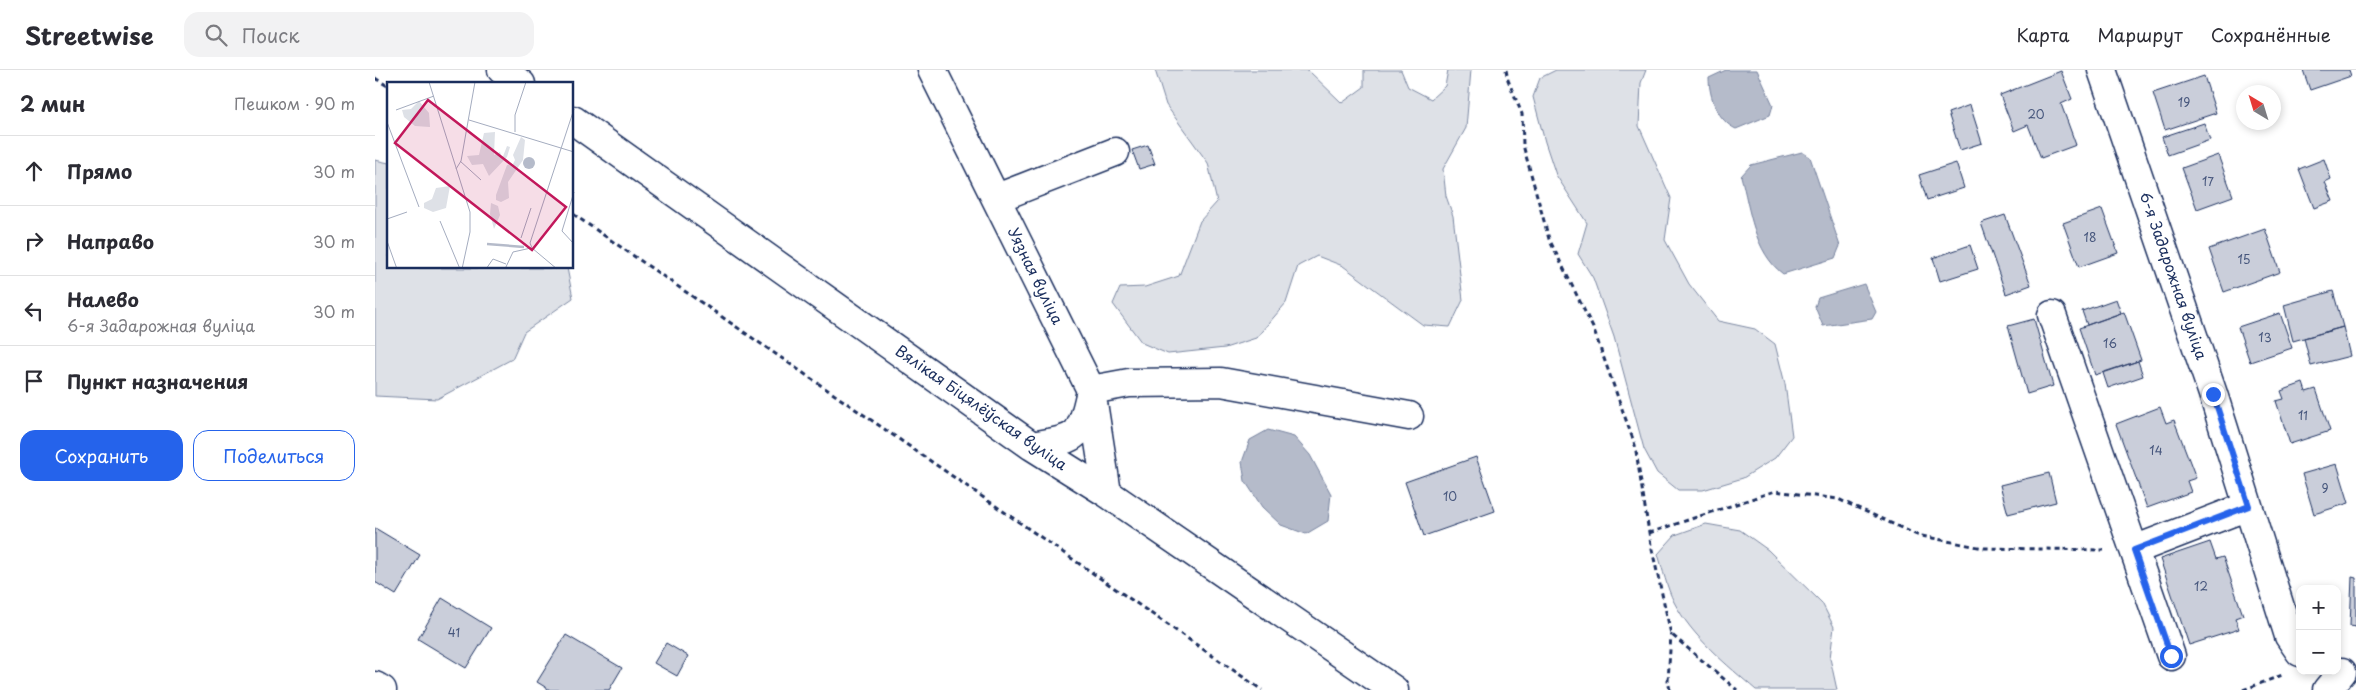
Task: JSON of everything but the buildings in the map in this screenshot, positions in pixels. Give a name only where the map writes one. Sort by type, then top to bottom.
[{"type":"street","points":[[502,70],[518,82]]},
{"type":"street","name":"Уязная вуліца","points":[[931,70],[997,198],[1091,390],[1107,493]]},
{"type":"street","name":"6-я Задарожная вуліца","points":[[2102,70],[2213,394],[2296,662]]},
{"type":"street","name":"Вялікая Біцялёўская вуліца","points":[[574,121],[1032,446],[1107,493],[1394,690]]},
{"type":"street","points":[[997,198],[1115,152]]},
{"type":"street","points":[[2052,315],[2171,656]]},
{"type":"street","points":[[1032,446],[1070,439],[1084,423],[1091,390],[1129,383],[1221,382],[1409,416]]},
{"type":"street","points":[[2134,550],[2249,506]]},
{"type":"street","points":[[375,686],[382,690]]},
{"type":"path","points":[[1506,70],[1508,80],[1522,114],[1523,146],[1549,239],[1593,328],[1635,445],[1649,532],[1671,634],[1669,690]]},
{"type":"path","points":[[375,78],[387,86]]},
{"type":"path","points":[[574,215],[1262,690]]},
{"type":"path","points":[[1649,532],[1775,491],[1838,499],[1917,535],[1983,548],[2134,550]]},
{"type":"path","points":[[1671,634],[1737,690]]},
{"type":"path","points":[[2243,690],[2296,662]]},
{"type":"shaded area","points":[[1155,70],[1308,70],[1342,103],[1364,87],[1364,70],[1401,70],[1408,87],[1431,99],[1445,86],[1448,70],[1471,70],[1466,128],[1443,169],[1446,196],[1453,216],[1463,300],[1450,327],[1423,325],[1343,266],[1317,256],[1298,266],[1286,303],[1256,338],[1225,348],[1168,354],[1142,343],[1113,304],[1120,288],[1145,287],[1179,276],[1200,221],[1217,202],[1208,163],[1166,105]]},
{"type":"shaded area","points":[[1556,70],[1646,70],[1641,83],[1639,126],[1671,198],[1665,240],[1689,284],[1718,321],[1755,329],[1775,344],[1785,384],[1792,436],[1775,458],[1743,478],[1703,490],[1678,490],[1657,473],[1644,449],[1614,337],[1593,278],[1578,254],[1587,223],[1556,175],[1533,97],[1540,78]]},
{"type":"shaded area","points":[[375,160],[387,163],[387,269],[567,269],[573,298],[524,332],[512,359],[437,399],[375,396]]},
{"type":"shaded area","points":[[1706,524],[1740,530],[1768,550],[1822,603],[1834,627],[1830,658],[1837,690],[1756,690],[1711,650],[1690,627],[1674,602],[1658,554],[1675,535]]},
{"type":"water","points":[[1726,70],[1757,70],[1773,105],[1770,115],[1736,129],[1724,120],[1713,100],[1709,78]]},
{"type":"water","points":[[1802,152],[1810,157],[1840,246],[1835,258],[1783,274],[1773,265],[1759,242],[1741,176],[1751,165]]},
{"type":"water","points":[[1864,284],[1876,312],[1872,319],[1823,326],[1815,307],[1818,298]]},
{"type":"water","points":[[1268,430],[1294,437],[1310,455],[1331,494],[1328,521],[1306,534],[1281,525],[1262,507],[1245,481],[1242,462],[1250,440]]},
{"type":"route","points":[[2171,656],[2134,550],[2249,506],[2213,394]]}]
